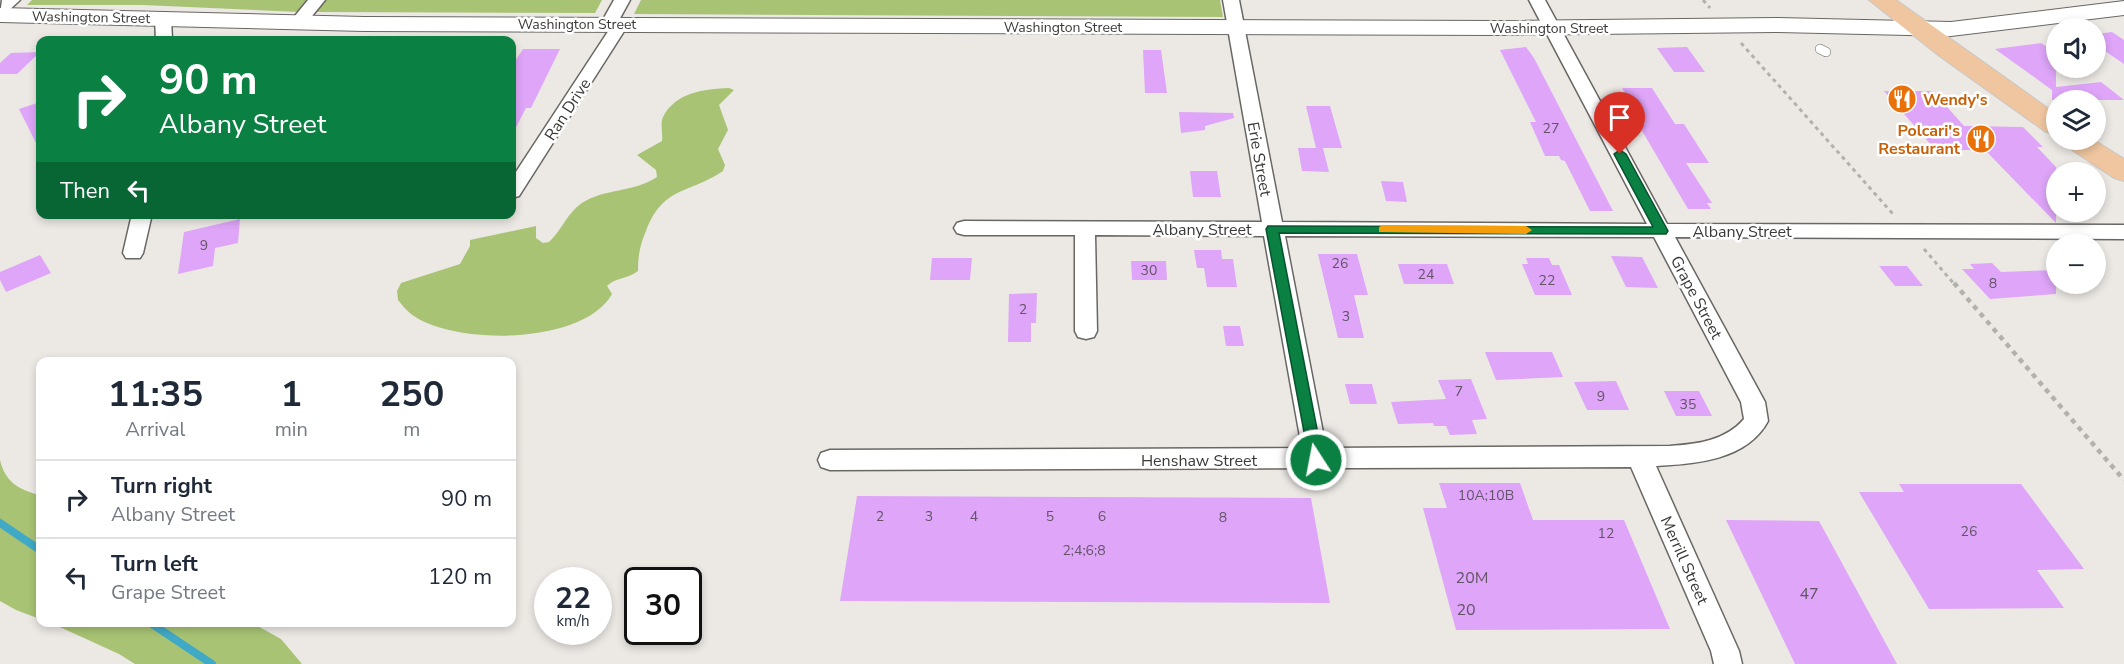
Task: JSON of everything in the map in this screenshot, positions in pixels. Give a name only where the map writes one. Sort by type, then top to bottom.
[{"type":"main road","points":[[1881,0],[2046,119]]},
{"type":"main road","name":"Washington Street","points":[[0,15],[163,29],[614,25],[1552,28],[1874,25],[1957,29],[2119,6]]},
{"type":"main road","points":[[2091,150],[2124,172]]},
{"type":"street","points":[[0,10],[12,0]]},
{"type":"street","points":[[303,29],[317,0]]},
{"type":"street","name":"Ran Drive","points":[[516,185],[614,25],[621,0]]},
{"type":"street","name":"Erie Street","points":[[1231,0],[1316,460]]},
{"type":"street","name":"Grape Street","points":[[1537,0],[1753,402],[1757,418],[1742,436],[1717,447],[1677,455],[1639,457]]},
{"type":"street","points":[[133,253],[141,219]]},
{"type":"street","name":"Albany Street","points":[[964,228],[2124,232]]},
{"type":"street","points":[[1085,228],[1086,331]]},
{"type":"street","name":"Henshaw Street","points":[[830,460],[1316,460],[1639,457]]},
{"type":"street","name":"Merrill Street","points":[[1639,457],[1725,651],[1728,664]]},
{"type":"green space","points":[[32,0],[309,0],[299,12],[143,5],[27,5]]},
{"type":"green space","points":[[325,0],[602,0],[595,13],[315,12]]},
{"type":"green space","points":[[641,0],[1220,0],[1223,17],[634,14]]},
{"type":"green space","points":[[710,89],[734,90],[719,105],[728,130],[718,149],[725,165],[723,171],[669,198],[660,206],[642,241],[638,271],[607,286],[612,294],[597,311],[575,323],[547,331],[517,335],[486,335],[456,332],[431,324],[411,314],[398,300],[397,291],[401,283],[460,264],[470,246],[470,240],[536,226],[536,238],[543,243],[549,242],[572,212],[582,203],[600,195],[638,186],[657,177],[656,170],[637,155],[662,141],[662,119],[669,109],[683,97]]},
{"type":"green space","points":[[0,460],[5,474],[14,484],[36,494],[36,618],[0,601]]},
{"type":"green space","points":[[60,627],[259,627],[281,639],[302,664],[135,664],[119,654]]},
{"type":"building","points":[[2112,32],[2124,40],[2124,64],[2106,52],[2106,33]]},
{"type":"building","points":[[2041,43],[2046,46],[2046,78],[2056,78],[2056,87],[2101,82],[2124,100],[2106,100],[2106,90],[2052,90],[1995,49]]},
{"type":"building","points":[[1526,47],[1534,58],[1613,211],[1590,211],[1565,161],[1559,156],[1545,156],[1530,122],[1536,122],[1500,50]]},
{"type":"building","points":[[1687,47],[1705,72],[1674,72],[1657,48]]},
{"type":"building","points":[[523,49],[560,49],[531,108],[526,108],[516,127],[516,60]]},
{"type":"building","points":[[1143,50],[1161,50],[1167,93],[1145,93]]},
{"type":"building","points":[[36,52],[36,56],[17,74],[0,74],[0,63],[11,53]]},
{"type":"building","points":[[1622,88],[1652,88],[1675,124],[1684,124],[1709,163],[1686,163],[1712,203],[1707,203],[1711,209],[1688,209],[1638,124],[1645,124]]},
{"type":"building","points":[[1884,91],[1933,91],[1964,126],[2023,127],[2043,147],[2037,147],[2051,162],[2046,162],[2046,213],[1985,150],[1941,150],[1937,146],[1932,146]]},
{"type":"building","points":[[36,103],[36,143],[19,109]]},
{"type":"building","points":[[1306,106],[1330,106],[1342,148],[1316,148]]},
{"type":"building","points":[[1179,112],[1233,113],[1234,118],[1205,126],[1205,130],[1181,133]]},
{"type":"building","points":[[1298,148],[1323,148],[1329,172],[1302,171]]},
{"type":"building","points":[[1190,171],[1217,171],[1221,197],[1193,197]]},
{"type":"building","points":[[1381,181],[1403,182],[1407,202],[1386,201]]},
{"type":"building","points":[[240,219],[238,243],[215,248],[213,266],[178,274],[184,232]]},
{"type":"building","points":[[1194,250],[1221,250],[1222,259],[1233,259],[1237,287],[1207,287],[1204,268],[1197,268]]},
{"type":"building","points":[[1318,254],[1357,254],[1368,295],[1354,295],[1364,338],[1338,338]]},
{"type":"building","points":[[40,255],[51,273],[6,292],[0,280],[0,272]]},
{"type":"building","points":[[1611,256],[1642,257],[1658,288],[1626,287]]},
{"type":"building","points":[[932,258],[972,258],[970,280],[930,280]]},
{"type":"building","points":[[1526,258],[1549,258],[1552,265],[1559,265],[1572,295],[1535,295],[1522,264],[1528,264]]},
{"type":"building","points":[[1131,261],[1166,261],[1167,280],[1132,280]]},
{"type":"building","points":[[1992,263],[2001,272],[2046,270],[2046,294],[2056,294],[1990,299],[1962,269],[1974,269],[1970,264]]},
{"type":"building","points":[[1398,264],[1447,264],[1454,284],[1404,284]]},
{"type":"building","points":[[1879,266],[1907,266],[1923,286],[1895,286]]},
{"type":"building","points":[[1037,293],[1036,323],[1031,323],[1031,342],[1008,342],[1009,294]]},
{"type":"building","points":[[1223,326],[1240,326],[1244,346],[1226,346]]},
{"type":"building","points":[[1485,352],[1552,352],[1563,377],[1496,380]]},
{"type":"building","points":[[1471,379],[1487,419],[1472,420],[1477,434],[1450,435],[1446,426],[1434,426],[1433,423],[1398,424],[1391,402],[1446,399],[1438,380]]},
{"type":"building","points":[[1616,381],[1629,410],[1587,410],[1574,382]]},
{"type":"building","points":[[1345,384],[1372,384],[1377,404],[1350,404]]},
{"type":"building","points":[[1664,391],[1699,391],[1712,416],[1676,416]]},
{"type":"building","points":[[1439,483],[1520,483],[1533,520],[1624,520],[1670,629],[1456,630],[1423,508],[1447,508]]},
{"type":"building","points":[[1899,484],[2021,484],[2084,569],[2037,570],[2064,608],[1929,609],[1859,492],[1904,492]]},
{"type":"building","points":[[857,496],[1311,498],[1330,603],[840,601]]},
{"type":"building","points":[[1726,520],[1819,521],[1897,664],[1795,664]]},
{"type":"waterway","points":[[0,523],[36,547]]},
{"type":"waterway","points":[[156,627],[212,664]]},
{"type":"slow traffic","points":[[1383,229],[1526,230]]},
{"type":"place","name":"Wendy's","points":[[1902,99]]},
{"type":"place","name":"Polcari's Restaurant","points":[[1981,139]]},
{"type":"route","points":[[1316,460],[1272,229],[1662,231],[1620,154]]}]
